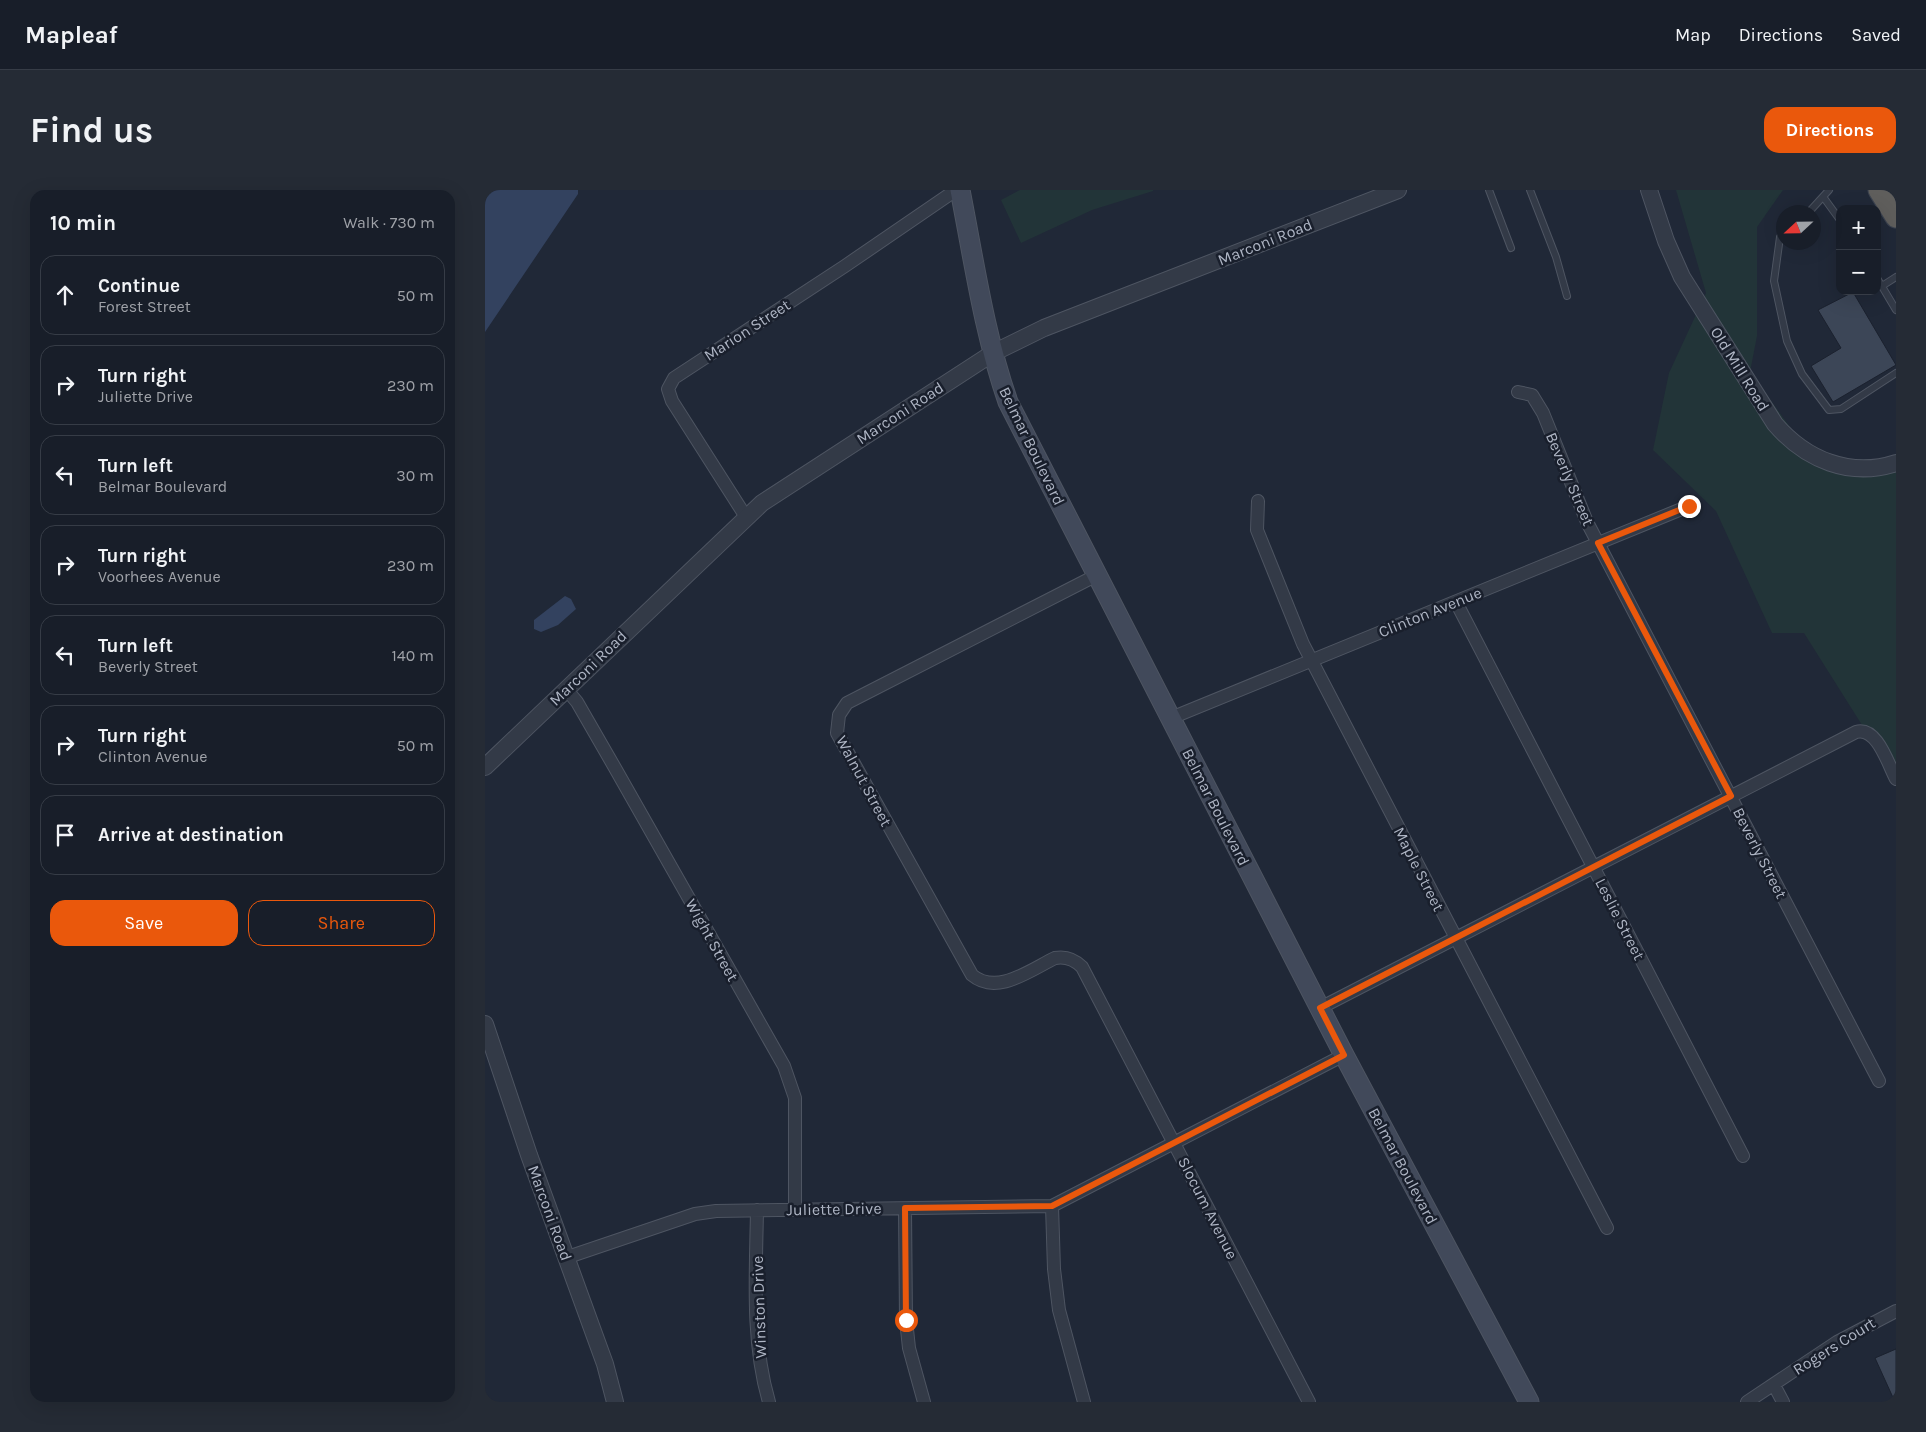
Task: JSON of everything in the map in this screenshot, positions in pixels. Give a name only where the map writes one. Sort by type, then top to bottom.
[{"type":"highway","points":[[1879,190],[1896,217]]},
{"type":"main road","name":"Belmar Boulevard","points":[[960,190],[993,353],[1008,402],[1344,1055],[1529,1402]]},
{"type":"street","name":"Marion Street","points":[[746,517],[671,401],[668,389],[674,378],[845,266],[956,190]]},
{"type":"street","name":"Marconi Road","points":[[485,767],[746,517],[786,486],[993,353],[1045,328],[1398,190]]},
{"type":"street","name":"Old Mill Road","points":[[1649,190],[1666,241],[1682,277],[1775,424],[1786,437],[1812,456],[1843,467],[1875,468],[1896,464]]},
{"type":"street","name":"Beverly Street","points":[[1518,392],[1532,395],[1543,413],[1598,543],[1879,1081]]},
{"type":"street","name":"Maple Street","points":[[1258,501],[1257,530],[1311,660],[1607,1228]]},
{"type":"street","name":"Clinton Avenue","points":[[1171,718],[1689,506]]},
{"type":"street","name":"Walnut Street","points":[[1077,962],[1069,958],[1055,958],[1001,983],[984,983],[972,976],[840,742],[837,724],[839,714],[847,704],[1097,575]]},
{"type":"street","name":"Leslie Street","points":[[1456,602],[1743,1156]]},
{"type":"street","name":"Wight Street","points":[[566,689],[577,702],[788,1074],[795,1098],[795,1210]]},
{"type":"street","points":[[1320,1008],[1856,732],[1866,731],[1876,741],[1896,779]]},
{"type":"street","name":"Slocum Avenue","points":[[1077,962],[1087,975],[1309,1402]]},
{"type":"street","name":"Marconi Road","points":[[485,1024],[565,1258],[605,1364],[615,1402]]},
{"type":"street","name":"Juliette Drive","points":[[565,1258],[695,1214],[716,1211],[1052,1206],[1344,1055]]},
{"type":"street","points":[[1052,1206],[1054,1269],[1059,1310],[1084,1402]]},
{"type":"street","points":[[905,1208],[906,1320],[909,1348],[923,1402]]},
{"type":"street","name":"Winston Drive","points":[[757,1210],[758,1342],[762,1374],[769,1402]]},
{"type":"street","name":"Rogers Court","points":[[1747,1402],[1837,1342],[1896,1311]]},
{"type":"street","points":[[1774,1384],[1783,1402]]},
{"type":"lane","points":[[1489,190],[1511,248]]},
{"type":"lane","points":[[1530,190],[1556,257],[1567,296]]},
{"type":"lane","points":[[1816,205],[1829,190]]},
{"type":"lane","points":[[1824,198],[1836,214]]},
{"type":"lane","points":[[1778,250],[1774,281],[1787,340],[1802,374],[1829,410],[1841,409],[1896,373]]},
{"type":"lane","points":[[1896,277],[1882,286],[1896,310]]},
{"type":"shaded area","points":[[1020,190],[1153,191],[1092,210],[1021,243],[1001,200]]},
{"type":"shaded area","points":[[1676,190],[1783,190],[1757,227],[1757,336],[1750,372],[1814,460],[1896,459],[1896,779],[1804,633],[1772,633],[1716,511],[1653,450],[1669,373],[1706,293]]},
{"type":"water","points":[[485,190],[578,190],[578,194],[485,332]]},
{"type":"water","points":[[565,596],[571,599],[576,609],[558,625],[541,632],[534,629],[534,620]]},
{"type":"building","points":[[1847,295],[1855,295],[1896,365],[1833,402],[1811,366],[1841,348],[1818,310]]},
{"type":"building","points":[[1896,1349],[1896,1402],[1895,1402],[1875,1358]]},
{"type":"route","points":[[906,1320],[905,1208],[1052,1206],[1344,1055],[1320,1008],[1731,796],[1598,543],[1689,506]]}]
